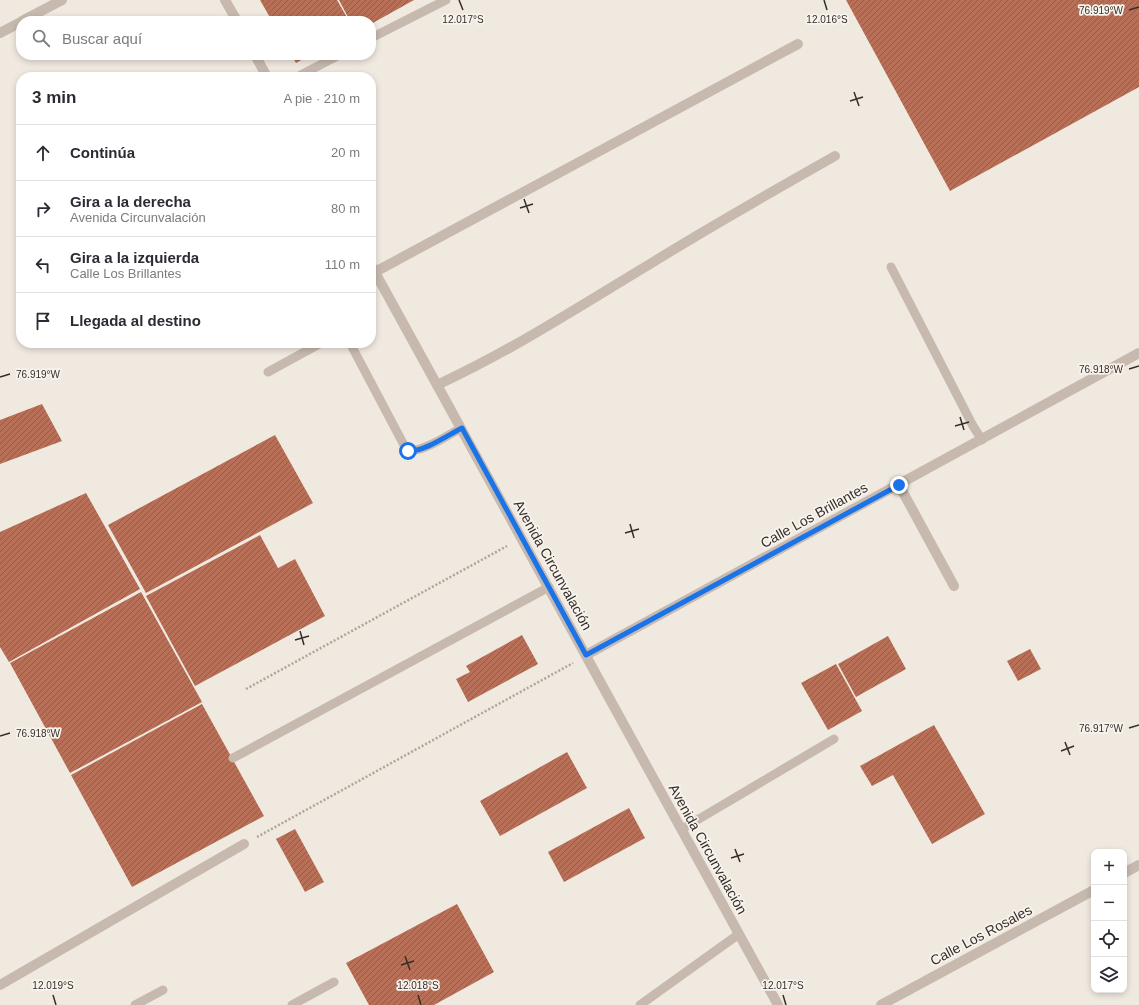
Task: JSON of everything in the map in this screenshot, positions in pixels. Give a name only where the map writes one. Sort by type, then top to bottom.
[{"type":"street","points":[[32,16],[62,0]]},
{"type":"street","points":[[225,0],[234,16]]},
{"type":"street","points":[[0,33],[16,24]]},
{"type":"street","points":[[376,266],[798,44]]},
{"type":"street","points":[[258,60],[264,72]]},
{"type":"street","points":[[437,384],[460,374],[533,335],[695,236],[835,156]]},
{"type":"street","name":"Avenida Circunvalación","points":[[376,273],[778,1005]]},
{"type":"street","name":"Calle Los Brillantes","points":[[586,655],[1139,354]]},
{"type":"street","points":[[899,485],[954,586]]},
{"type":"street","points":[[0,985],[244,844]]},
{"type":"street","points":[[1127,871],[1139,865]]},
{"type":"street","name":"Calle Los Rosales","points":[[881,1005],[1091,892]]},
{"type":"lane","points":[[376,35],[446,0]]},
{"type":"lane","points":[[306,72],[329,60]]},
{"type":"lane","points":[[892,267],[973,426],[982,440]]},
{"type":"lane","points":[[268,372],[312,348]]},
{"type":"lane","points":[[353,348],[408,451],[413,451],[429,445],[462,428]]},
{"type":"lane","points":[[233,758],[549,587]]},
{"type":"lane","points":[[682,829],[834,739]]},
{"type":"lane","points":[[640,1005],[739,934]]},
{"type":"lane","points":[[292,1005],[334,982]]},
{"type":"lane","points":[[135,1005],[163,990]]},
{"type":"path","points":[[246,689],[522,538]]},
{"type":"path","points":[[244,844],[586,655]]},
{"type":"building","points":[[260,0],[337,0],[346,16],[269,16]]},
{"type":"building","points":[[339,0],[414,0],[376,21],[376,16],[347,16]]},
{"type":"building","points":[[846,0],[1139,0],[1139,87],[950,191]]},
{"type":"building","points":[[294,60],[301,60],[296,63]]},
{"type":"building","points":[[42,404],[62,441],[0,464],[0,420]]},
{"type":"building","points":[[275,435],[313,503],[146,593],[108,525]]},
{"type":"building","points":[[86,493],[140,589],[9,662],[0,647],[0,532]]},
{"type":"building","points":[[260,535],[278,568],[267,574],[295,559],[325,616],[195,686],[146,596]]},
{"type":"building","points":[[141,592],[202,702],[70,773],[10,663]]},
{"type":"building","points":[[522,635],[538,664],[468,702],[456,679],[470,672],[466,666]]},
{"type":"building","points":[[888,636],[906,669],[856,697],[838,664]]},
{"type":"building","points":[[1030,649],[1041,669],[1018,681],[1007,661]]},
{"type":"building","points":[[836,664],[862,711],[828,730],[801,683]]},
{"type":"building","points":[[202,704],[264,816],[132,887],[71,775]]},
{"type":"building","points":[[934,725],[985,814],[932,844],[893,775],[872,786],[860,766]]},
{"type":"building","points":[[567,752],[587,788],[500,836],[480,801]]},
{"type":"building","points":[[629,808],[645,838],[564,882],[548,852]]},
{"type":"building","points":[[295,829],[324,882],[305,892],[276,839]]},
{"type":"building","points":[[457,904],[494,972],[434,1005],[369,1005],[346,963]]},
{"type":"route","points":[[408,451],[413,451],[429,445],[462,428],[586,655],[899,485]]}]
